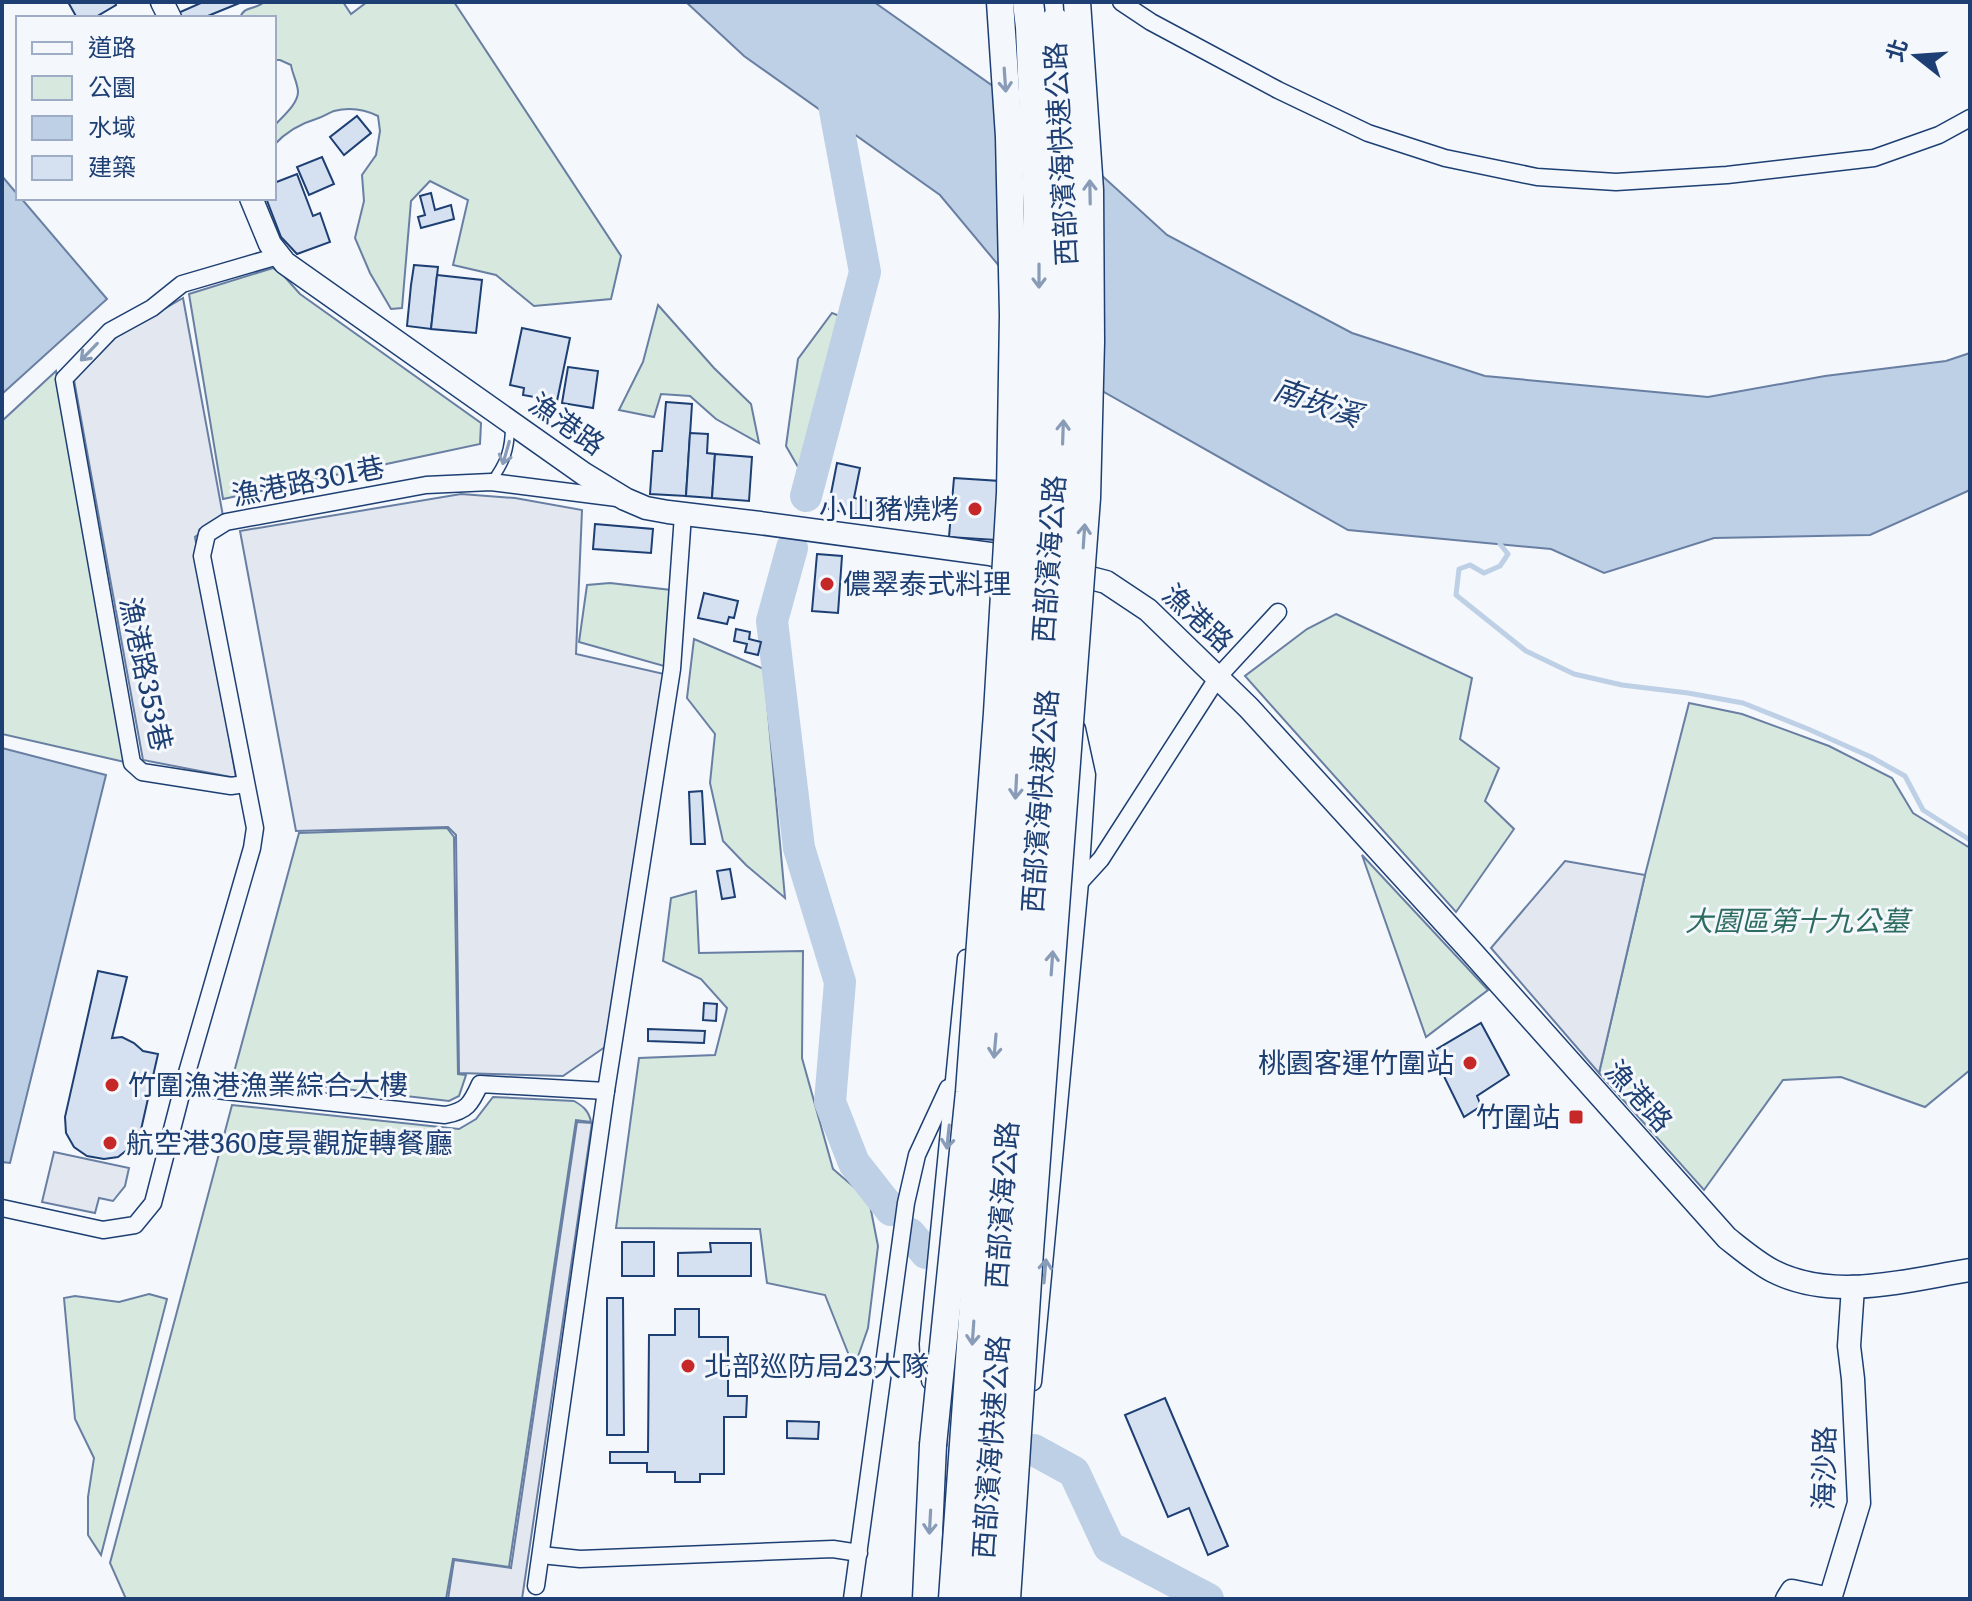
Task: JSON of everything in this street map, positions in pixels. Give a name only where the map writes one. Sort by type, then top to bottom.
[{"type":"highway","name":"西部濱海快速公路","points":[[954,1599],[1015,799],[1039,399],[1039,216],[1028,2]]},
{"type":"highway","name":"西部濱海快速公路","points":[[981,1599],[1056,600],[1068,307],[1053,2]]},
{"type":"main road","name":"西部濱海公路","points":[[926,1599],[933,1445],[969,1092],[1010,493],[1013,315],[1010,152],[1000,2]]},
{"type":"main road","name":"西部濱海公路","points":[[1007,1599],[1032,1221],[1087,498],[1091,342],[1090,190],[1077,2]]},
{"type":"street","points":[[1121,2],[1151,22],[1278,90],[1368,133],[1445,158],[1537,177],[1616,182],[1727,175],[1874,158],[1939,135],[1970,118]]},
{"type":"street","name":"漁港路","points":[[252,200],[278,256],[584,474],[625,499],[646,508],[683,515],[990,554],[1106,582],[1148,610],[1249,708],[1727,1238],[1774,1271],[1803,1282],[1853,1287],[1970,1270]]},
{"type":"street","name":"漁港路353巷","points":[[245,784],[231,786],[142,772],[132,763],[64,379],[110,331],[152,308],[182,284],[278,256]]},
{"type":"street","name":"漁港路301巷","points":[[245,784],[202,556],[207,534],[226,522],[426,485],[491,482],[625,499]]},
{"type":"street","points":[[536,1586],[606,1091],[672,669],[683,515]]},
{"type":"street","points":[[933,1445],[928,1344],[954,1075],[982,803],[1017,680],[1023,562]]},
{"type":"street","points":[[1014,1599],[1080,882],[1087,775],[1065,679],[1070,573]]},
{"type":"street","points":[[1080,882],[1101,859],[1218,677],[1278,612]]},
{"type":"street","points":[[2,1208],[103,1230],[135,1225],[153,1203],[252,848],[255,828],[245,784]]},
{"type":"street","points":[[852,1599],[906,1203],[917,1155],[954,1075]]},
{"type":"street","points":[[184,1083],[207,1089],[445,1115],[462,1112],[472,1101],[480,1084],[606,1091]]},
{"type":"street","name":"海沙路","points":[[1787,1599],[1792,1591],[1830,1599],[1859,1503],[1849,1346],[1853,1287]]},
{"type":"street","points":[[541,1555],[580,1559],[833,1549],[859,1553]]},
{"type":"lane","points":[[491,482],[503,466],[510,444],[510,421]]},
{"type":"green space","points":[[264,2],[343,2],[351,14],[367,2],[454,2],[621,256],[611,299],[534,306],[496,275],[453,265],[468,200],[430,181],[411,201],[402,308],[391,309],[370,273],[355,238],[364,201],[362,175],[376,155],[380,131],[378,116],[356,109],[334,111],[298,126],[276,143],[276,124],[293,106],[298,92],[291,65],[276,60],[276,16],[241,16],[247,9]]},
{"type":"green space","points":[[273,268],[300,294],[481,423],[480,444],[223,499],[189,294]]},
{"type":"green space","points":[[658,305],[751,404],[759,443],[716,419],[690,396],[661,394],[654,417],[619,410],[643,362]]},
{"type":"green space","points":[[832,313],[845,318],[802,474],[786,446],[798,359]]},
{"type":"green space","points":[[56,371],[129,763],[2,734],[2,421]]},
{"type":"green space","points":[[610,583],[671,590],[664,666],[579,642],[587,585]]},
{"type":"green space","points":[[1336,614],[1472,678],[1460,739],[1499,768],[1485,801],[1514,829],[1456,912],[1245,676],[1307,629]]},
{"type":"green space","points":[[694,639],[764,669],[785,898],[723,841],[710,783],[715,734],[687,698]]},
{"type":"green space","name":"大園區第十九公墓","points":[[1689,703],[1742,714],[1829,746],[1892,778],[1913,813],[1970,848],[1970,1070],[1925,1107],[1841,1077],[1783,1080],[1704,1190],[1599,1073]]},
{"type":"green space","points":[[447,828],[454,837],[458,1074],[466,1075],[459,1096],[449,1101],[233,1076],[299,833]]},
{"type":"green space","points":[[1362,855],[1488,990],[1426,1037]]},
{"type":"green space","points":[[696,891],[699,953],[803,951],[802,1058],[833,1169],[869,1200],[878,1246],[868,1328],[854,1368],[825,1295],[767,1283],[760,1229],[616,1228],[639,1058],[715,1055],[727,1008],[701,979],[663,961],[671,898]]},
{"type":"green space","points":[[493,1097],[574,1101],[585,1109],[591,1122],[576,1120],[509,1567],[453,1559],[446,1599],[126,1599],[110,1563],[232,1105],[459,1129],[476,1119]]},
{"type":"green space","points":[[149,1294],[167,1299],[101,1555],[88,1535],[88,1497],[94,1458],[75,1419],[64,1298],[75,1296],[119,1302]]},
{"type":"shaded area","points":[[183,298],[223,516],[195,537],[236,778],[143,760],[74,380],[116,337]]},
{"type":"shaded area","points":[[461,494],[515,498],[582,510],[576,654],[664,674],[605,1047],[563,1076],[459,1073],[456,835],[448,827],[296,831],[240,531]]},
{"type":"shaded area","points":[[1565,861],[1645,875],[1599,1073],[1491,948]]},
{"type":"shaded area","points":[[577,1122],[592,1123],[522,1599],[448,1599],[454,1560],[511,1568]]},
{"type":"shaded area","points":[[54,1152],[129,1168],[125,1186],[113,1201],[99,1198],[95,1213],[42,1202]]},
{"type":"water","name":"南崁溪","points":[[686,2],[874,2],[1041,120],[1167,235],[1352,333],[1485,376],[1708,397],[1825,376],[1946,361],[1970,353],[1970,490],[1870,535],[1714,538],[1604,573],[1551,549],[1348,530],[1104,392],[940,195],[744,56]]},
{"type":"water","points":[[2,176],[16,193],[16,200],[23,200],[107,299],[2,394]]},
{"type":"water","points":[[2,748],[106,775],[10,1163],[2,1162]]},
{"type":"building","points":[[68,2],[115,2],[116,5],[97,16],[76,16]]},
{"type":"building","points":[[203,2],[242,2],[208,16],[179,16],[178,13]]},
{"type":"building","points":[[357,116],[371,133],[344,155],[330,137]]},
{"type":"building","points":[[322,157],[334,184],[309,195],[297,167]]},
{"type":"building","points":[[297,174],[313,216],[320,213],[330,242],[297,254],[281,237],[267,200],[276,200],[276,182]]},
{"type":"building","points":[[431,193],[435,210],[451,205],[454,219],[421,228],[418,217],[425,215],[420,196]]},
{"type":"building","points":[[414,265],[438,267],[431,329],[407,326]]},
{"type":"building","points":[[437,275],[482,280],[476,333],[431,329]]},
{"type":"building","points":[[522,328],[570,338],[557,401],[523,395],[524,388],[510,385]]},
{"type":"building","points":[[568,367],[598,371],[593,408],[562,403]]},
{"type":"building","points":[[666,402],[692,404],[686,496],[650,494],[653,451],[662,451]]},
{"type":"building","points":[[690,433],[708,434],[707,453],[715,454],[712,498],[686,496]]},
{"type":"building","points":[[715,454],[752,457],[749,501],[712,498]]},
{"type":"building","points":[[837,463],[860,468],[854,498],[874,502],[871,517],[828,509]]},
{"type":"building","name":"小山豬燒烤","points":[[954,478],[1000,481],[996,540],[949,537]]},
{"type":"building","points":[[595,524],[653,529],[651,553],[593,549]]},
{"type":"building","name":"儂翠泰式料理","points":[[817,554],[842,556],[838,613],[812,611]]},
{"type":"building","points":[[704,593],[738,601],[734,618],[729,617],[727,624],[698,618]]},
{"type":"building","points":[[736,629],[750,632],[749,639],[761,642],[758,655],[745,652],[747,644],[734,641]]},
{"type":"building","points":[[702,791],[705,844],[691,844],[689,792]]},
{"type":"building","points":[[730,869],[735,897],[722,899],[717,871]]},
{"type":"building","name":"竹圍漁港漁業綜合大樓","points":[[98,971],[127,977],[112,1038],[122,1037],[143,1051],[158,1054],[136,1152],[127,1150],[118,1157],[104,1159],[87,1156],[74,1147],[66,1133],[65,1117]]},
{"type":"building","points":[[704,1003],[717,1004],[716,1021],[703,1020]]},
{"type":"building","name":"桃園客運竹圍站","points":[[1481,1023],[1509,1075],[1477,1096],[1481,1106],[1464,1117],[1432,1052]]},
{"type":"building","points":[[648,1029],[705,1031],[704,1043],[648,1041]]},
{"type":"building","points":[[622,1242],[654,1242],[654,1276],[622,1276]]},
{"type":"building","points":[[710,1243],[751,1243],[751,1276],[678,1276],[678,1253],[711,1252]]},
{"type":"building","points":[[607,1298],[623,1298],[624,1435],[607,1435]]},
{"type":"building","name":"北部巡防局23大隊","points":[[675,1309],[699,1309],[699,1337],[728,1337],[728,1396],[747,1396],[746,1417],[724,1417],[724,1474],[700,1474],[700,1482],[675,1482],[675,1472],[647,1472],[647,1463],[610,1463],[610,1452],[648,1452],[649,1335],[675,1335]]},
{"type":"building","points":[[1165,1398],[1228,1546],[1208,1555],[1189,1508],[1168,1517],[1125,1415]]},
{"type":"building","points":[[787,1421],[819,1422],[818,1439],[787,1438]]},
{"type":"waterway","points":[[806,496],[865,272],[829,78]]},
{"type":"waterway","points":[[1500,538],[1500,544],[1508,554],[1500,566],[1484,573],[1470,565],[1459,569],[1456,595],[1526,651],[1574,674],[1622,685],[1743,703],[1808,729],[1905,776],[1923,810],[1970,840]]},
{"type":"waterway","points":[[792,548],[772,621],[799,848],[840,982],[830,1102],[854,1163],[891,1210]]},
{"type":"waterway","points":[[910,1234],[926,1253]]},
{"type":"waterway","points":[[1034,1450],[1074,1472],[1109,1547],[1208,1599]]},
{"type":"place","name":"小山豬燒烤","points":[[975,509]]},
{"type":"place","name":"儂翠泰式料理","points":[[827,584]]},
{"type":"place","name":"桃園客運竹圍站","points":[[1470,1063]]},
{"type":"place","name":"竹圍漁港漁業綜合大樓","points":[[112,1085]]},
{"type":"place","name":"竹圍站","points":[[1576,1117]]},
{"type":"place","name":"航空港360度景觀旋轉餐廳","points":[[110,1143]]},
{"type":"place","name":"北部巡防局23大隊","points":[[688,1366]]}]
